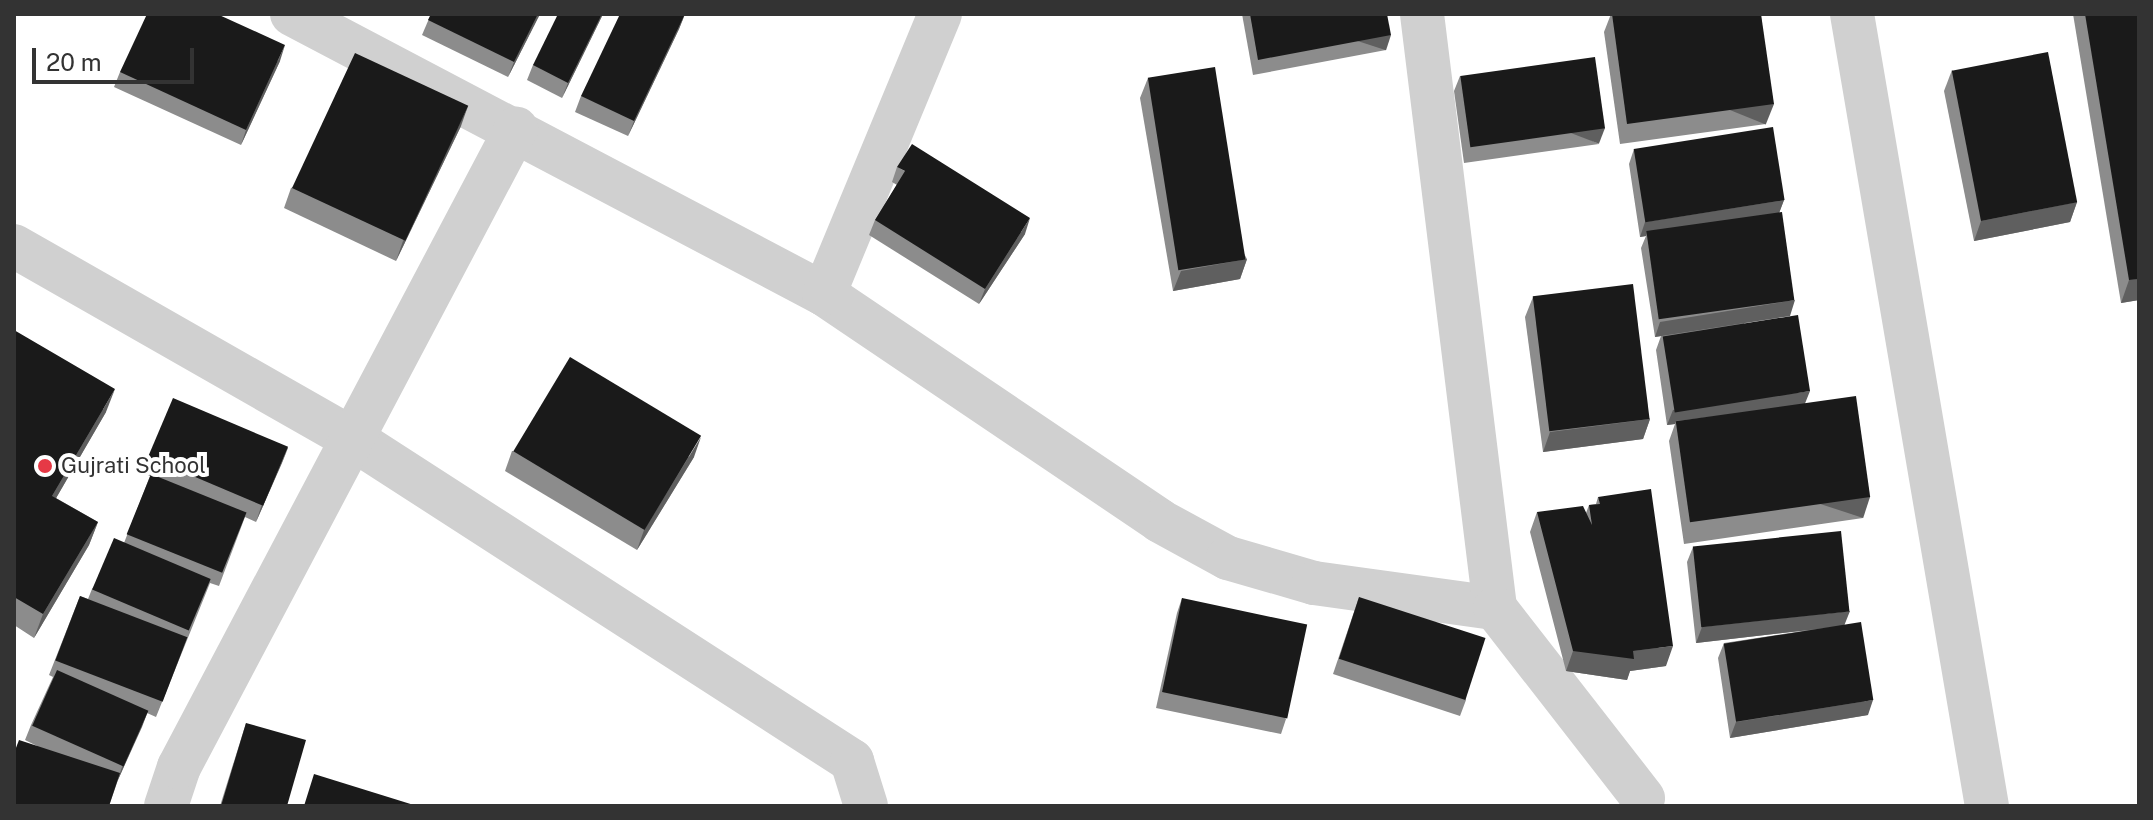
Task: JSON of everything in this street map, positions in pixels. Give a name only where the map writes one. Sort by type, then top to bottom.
[{"type":"street","points":[[292,14],[516,129],[824,294],[1160,521],[1228,558],[1314,583],[1495,608]]},
{"type":"street","points":[[824,294],[940,14]]},
{"type":"street","points":[[1422,14],[1495,608],[1643,798]]},
{"type":"street","points":[[1852,14],[1987,806]]},
{"type":"street","points":[[166,806],[179,767],[516,129]]},
{"type":"street","points":[[14,246],[353,439],[852,761],[866,806]]},
{"type":"building","points":[[147,14],[217,14],[285,45],[246,130],[120,72]]},
{"type":"building","points":[[431,14],[538,14],[514,62],[428,20]]},
{"type":"building","points":[[558,14],[602,14],[568,83],[533,65]]},
{"type":"building","points":[[620,14],[685,14],[634,121],[581,96]]},
{"type":"building","points":[[1250,14],[1387,14],[1391,35],[1258,60]]},
{"type":"building","points":[[1612,14],[1761,14],[1774,104],[1627,124]]},
{"type":"building","points":[[2085,14],[2139,14],[2139,279],[2129,280]]},
{"type":"building","points":[[2048,52],[2077,202],[1981,221],[1952,71]]},
{"type":"building","points":[[355,53],[468,106],[405,241],[292,188]]},
{"type":"building","points":[[1595,57],[1605,128],[1470,147],[1460,76]]},
{"type":"building","points":[[1215,67],[1246,260],[1178,270],[1148,78]]},
{"type":"building","points":[[1773,127],[1785,200],[1645,222],[1634,149]]},
{"type":"building","points":[[912,144],[1030,218],[985,289],[875,220],[905,171],[897,167]]},
{"type":"building","points":[[1782,212],[1794,300],[1659,319],[1646,231]]},
{"type":"building","points":[[1633,284],[1650,419],[1549,431],[1533,296]]},
{"type":"building","points":[[1798,315],[1810,391],[1675,412],[1663,336]]},
{"type":"building","name":"Gujrati School","points":[[14,330],[115,389],[52,496],[98,522],[43,614],[14,597]]},
{"type":"building","points":[[570,357],[701,436],[644,530],[513,451]]},
{"type":"building","points":[[1856,396],[1870,497],[1690,522],[1676,421]]},
{"type":"building","points":[[173,398],[288,447],[263,506],[148,457]]},
{"type":"building","points":[[151,474],[246,513],[222,573],[127,534]]},
{"type":"building","points":[[1651,489],[1673,646],[1633,651],[1634,659],[1573,651],[1537,512],[1583,506],[1592,525],[1589,505],[1600,504],[1598,497]]},
{"type":"building","points":[[1841,531],[1849,612],[1701,627],[1693,547]]},
{"type":"building","points":[[114,538],[211,579],[189,631],[92,590]]},
{"type":"building","points":[[80,596],[187,637],[163,702],[55,660]]},
{"type":"building","points":[[1359,597],[1485,638],[1465,700],[1339,659]]},
{"type":"building","points":[[1182,598],[1307,625],[1287,719],[1162,692]]},
{"type":"building","points":[[1861,622],[1873,700],[1736,722],[1724,644]]},
{"type":"building","points":[[57,670],[148,711],[124,766],[32,726]]},
{"type":"building","points":[[246,723],[306,740],[287,806],[221,806]]},
{"type":"building","points":[[19,740],[120,773],[109,806],[14,805],[14,753]]},
{"type":"building","points":[[314,774],[417,806],[304,806]]},
{"type":"place","name":"Gujrati School","points":[[45,466]]}]
